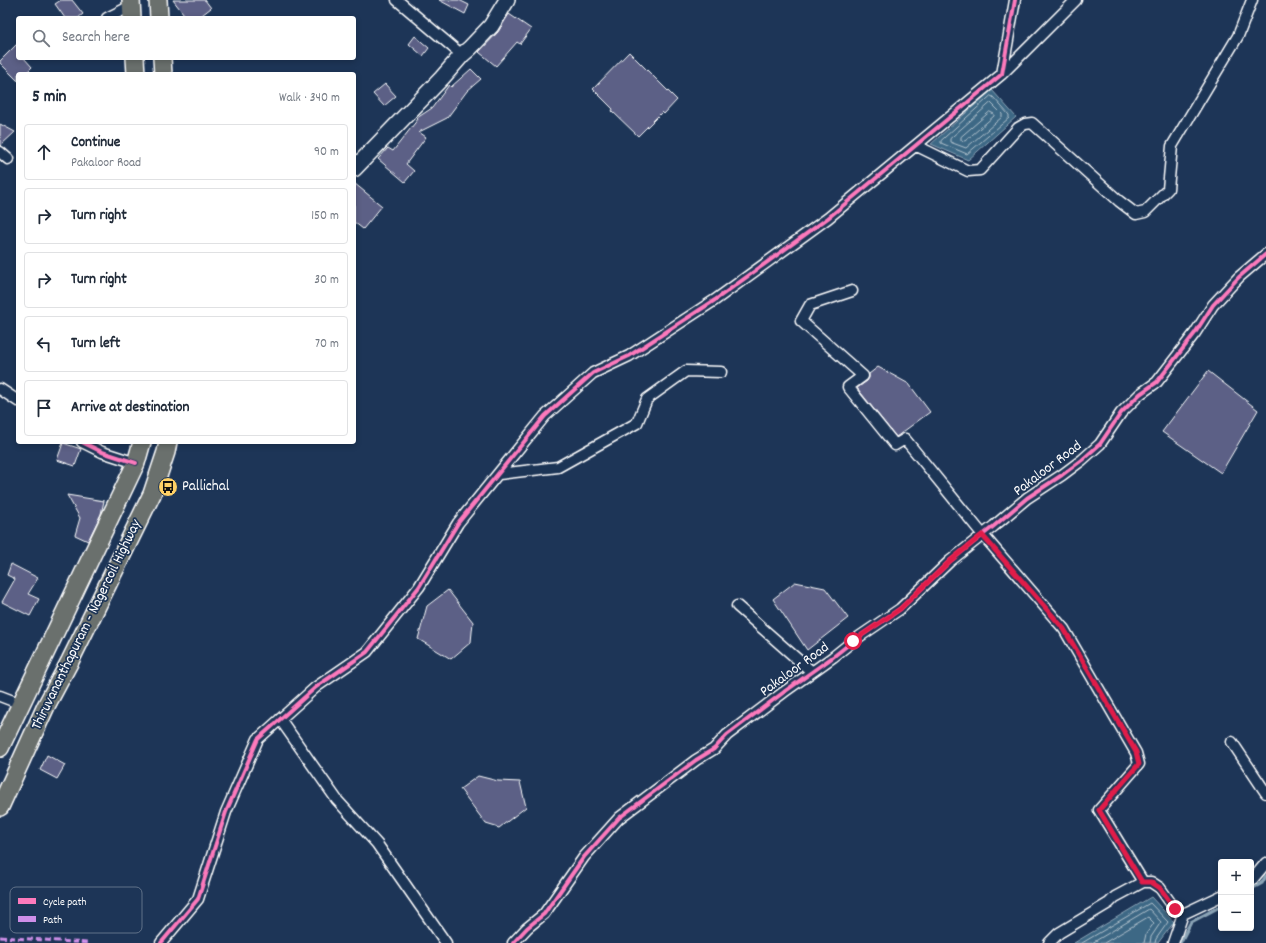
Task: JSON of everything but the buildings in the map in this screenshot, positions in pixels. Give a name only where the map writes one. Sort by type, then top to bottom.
[{"type":"main road","points":[[158,0],[159,16]]},
{"type":"main road","points":[[356,167],[491,26],[507,0]]},
{"type":"main road","points":[[135,60],[136,72]]},
{"type":"main road","points":[[162,60],[163,72]]},
{"type":"main road","name":"Thiruvananthapuram - Nagercoil Highway","points":[[0,748],[136,463],[141,444]]},
{"type":"main road","name":"Thiruvananthapuram - Nagercoil Highway","points":[[0,807],[46,706],[70,661],[152,494],[168,444]]},
{"type":"street","points":[[397,0],[462,55]]},
{"type":"street","points":[[1002,74],[1015,0]]},
{"type":"street","points":[[161,943],[198,899],[226,812],[258,739],[316,686],[367,652],[419,588],[458,523],[545,416],[593,373],[629,356],[715,300],[828,218],[917,146],[1002,74],[1076,0]]},
{"type":"street","points":[[917,146],[968,171],[980,170],[1018,128],[1025,124],[1032,123],[1119,202],[1136,214],[1145,212],[1168,189],[1172,146],[1238,36],[1252,0]]},
{"type":"street","points":[[111,16],[125,8],[131,7]]},
{"type":"street","name":"Pakaloor Road","points":[[513,943],[527,928],[544,914],[584,857],[619,818],[696,760],[714,749],[727,735],[866,632],[900,609],[950,561],[1027,498],[1062,475],[1100,444],[1121,413],[1140,394],[1157,382],[1162,376],[1195,333],[1213,305],[1239,277],[1266,254]]},
{"type":"street","points":[[852,291],[810,305],[801,321],[863,376],[848,387],[895,445],[905,439],[982,535],[1064,629],[1136,752],[1139,764],[1099,810],[1143,882]]},
{"type":"street","points":[[499,474],[558,467],[637,423],[647,399],[686,371],[720,372]]},
{"type":"street","points":[[2,393],[16,400]]},
{"type":"street","points":[[86,444],[102,452],[136,463]]},
{"type":"street","points":[[737,606],[812,672]]},
{"type":"street","points":[[0,696],[21,704]]},
{"type":"street","points":[[280,719],[338,800],[377,844],[446,943]]},
{"type":"street","points":[[1232,742],[1266,793]]},
{"type":"street","points":[[1254,877],[1266,863]]},
{"type":"street","points":[[1048,943],[1059,933],[1109,903],[1115,897],[1143,882],[1151,882],[1160,888],[1175,909],[1183,914]]},
{"type":"street","points":[[1173,943],[1183,914],[1218,897]]},
{"type":"water","points":[[992,90],[1016,117],[968,160],[931,144]]},
{"type":"water","points":[[1151,897],[1174,922],[1158,943],[1074,943]]},
{"type":"waterway","points":[[1254,887],[1262,883],[1266,876]]},
{"type":"waterway","points":[[1180,943],[1191,922],[1218,908]]},
{"type":"marked path","points":[[0,937],[88,943]]},
{"type":"cycle path","points":[[161,943],[198,899],[226,812],[258,739],[316,687],[367,652],[419,587],[458,523],[545,416],[593,373],[629,356],[715,300],[828,218],[1002,74],[1015,0]]},
{"type":"cycle path","points":[[513,943],[527,928],[544,914],[584,857],[619,818],[696,760],[714,749],[727,735],[784,692],[853,641],[900,609],[950,561],[1027,498],[1062,475],[1100,444],[1121,413],[1140,394],[1157,382],[1195,333],[1213,305],[1239,277],[1266,254]]},
{"type":"cycle path","points":[[86,444],[102,452],[136,463]]},
{"type":"place","name":"Pallichal","points":[[168,487]]},
{"type":"route","points":[[853,641],[900,609],[950,561],[982,535],[1064,629],[1136,752],[1139,764],[1099,810],[1142,882],[1151,882],[1160,888],[1175,909]]}]
